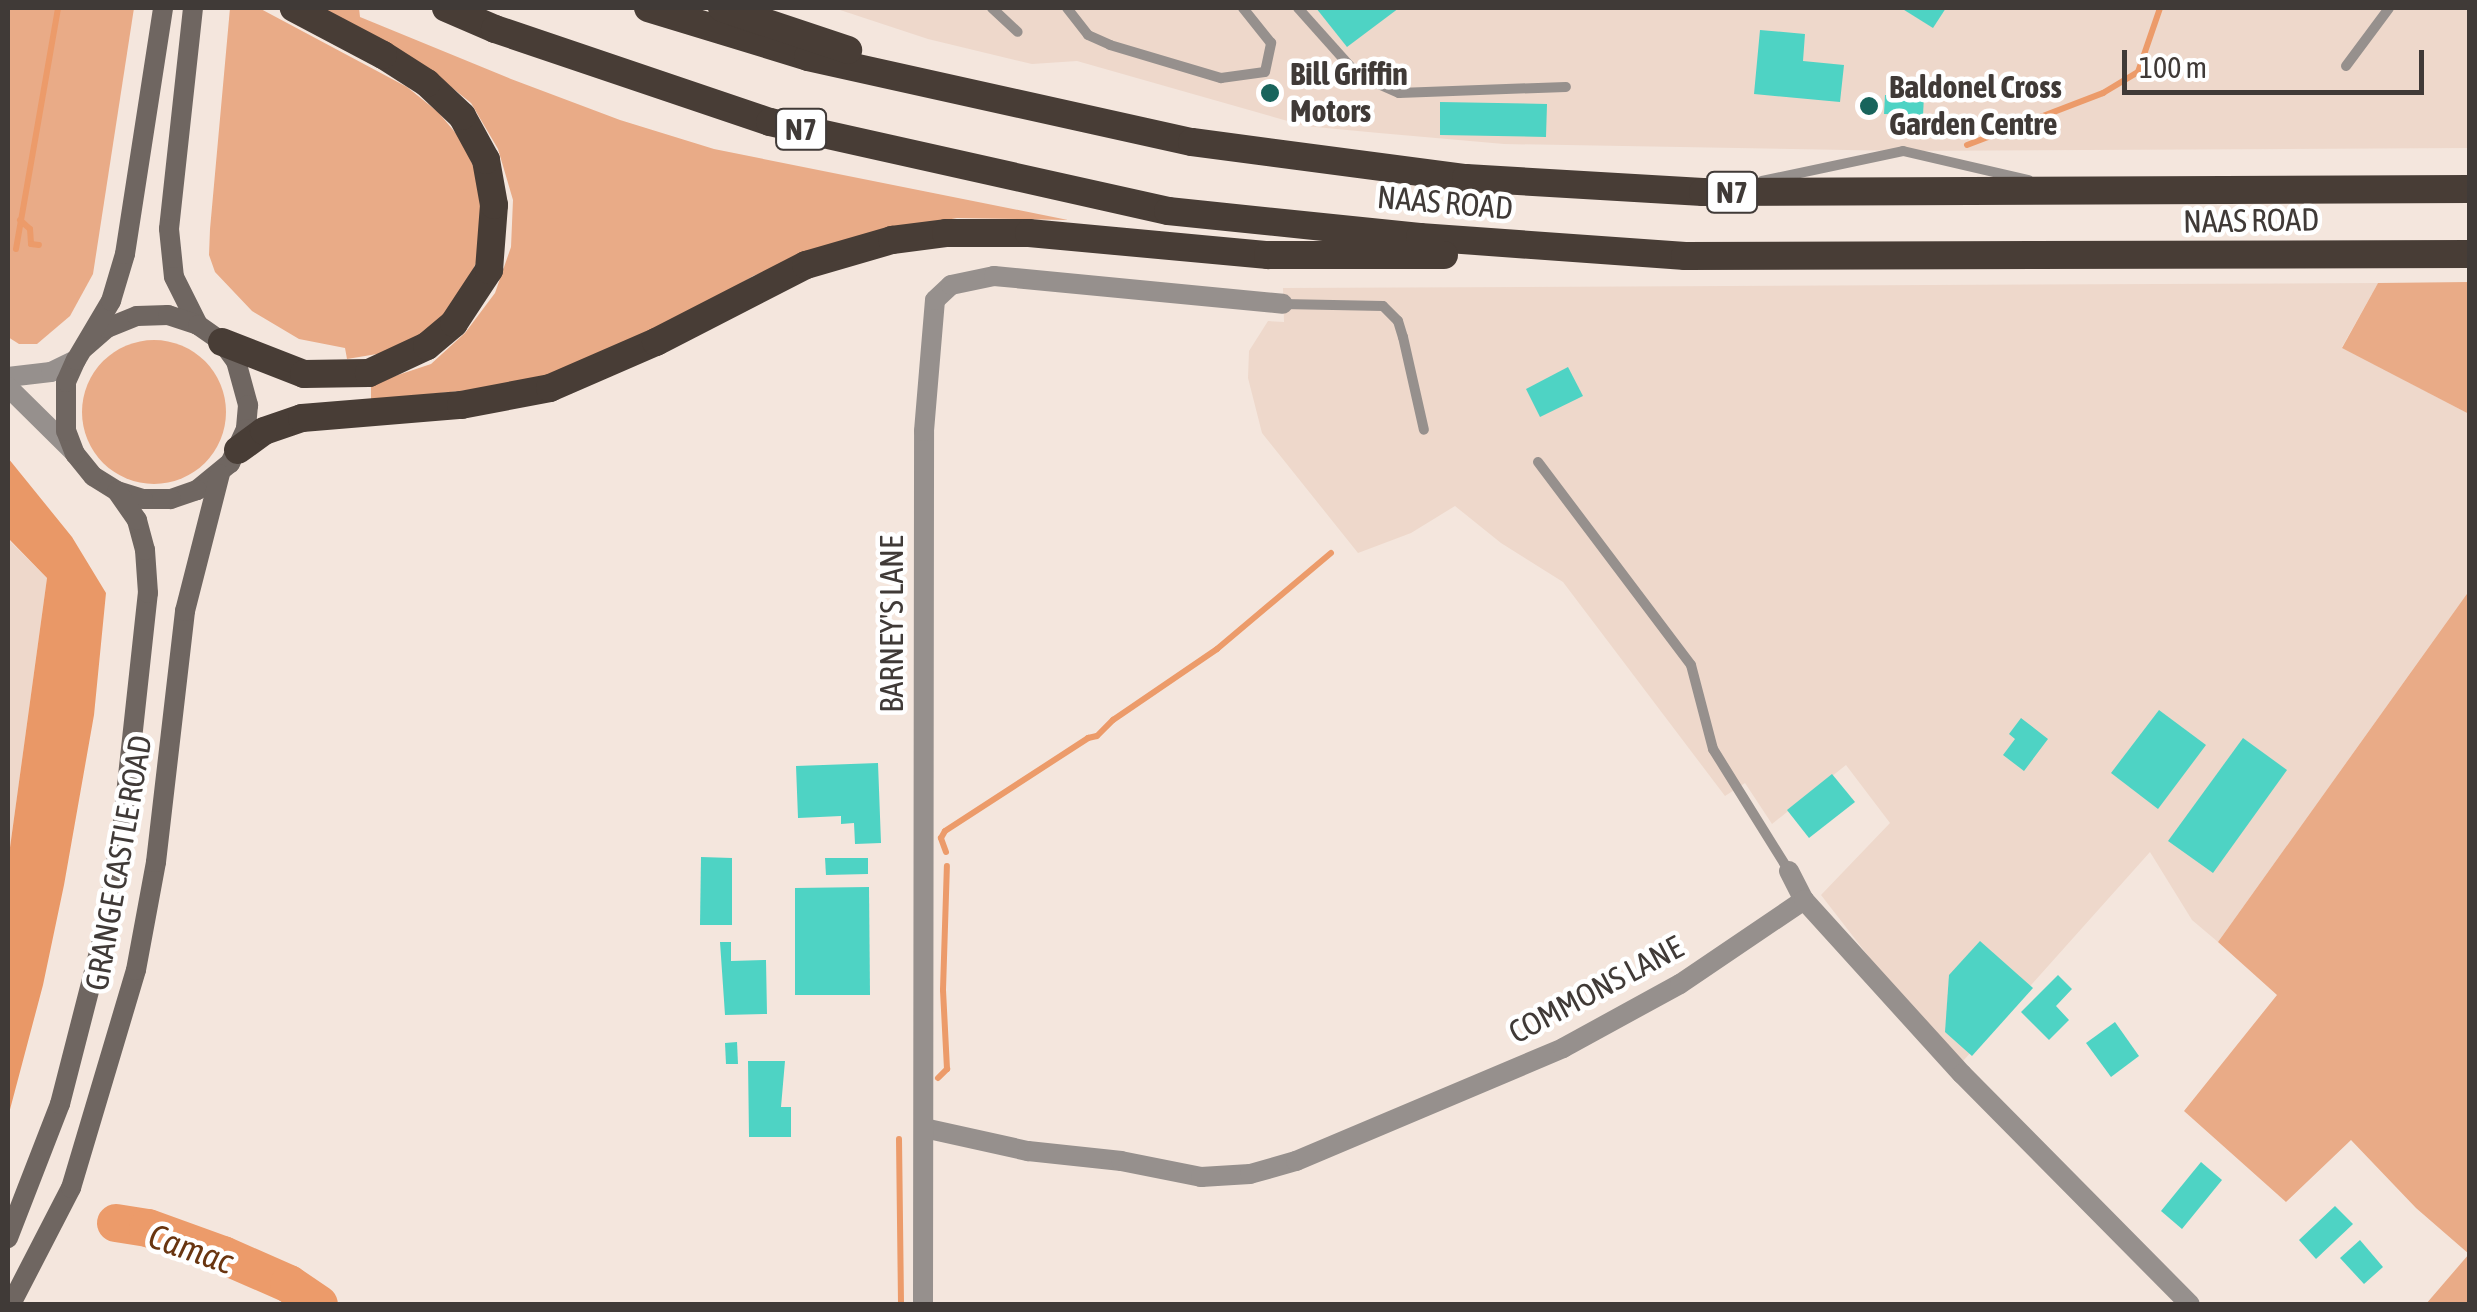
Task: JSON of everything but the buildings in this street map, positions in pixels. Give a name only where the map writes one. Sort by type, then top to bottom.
[{"type":"highway","points":[[222,342],[304,374],[369,373],[427,346],[454,323],[489,270],[494,206],[486,160],[462,116],[427,83],[383,54],[294,8]]},
{"type":"highway","name":"NAAS ROAD","points":[[446,8],[495,29],[770,122],[1168,211],[1420,237],[1685,256],[2470,254]]},
{"type":"highway","name":"NAAS ROAD","points":[[648,8],[808,57],[1002,101],[1192,142],[1388,170],[1558,186],[1702,192],[2470,189]]},
{"type":"highway","name":"N7","points":[[722,8],[1002,101]]},
{"type":"highway","name":"N7","points":[[238,450],[264,432],[302,418],[461,405],[550,388],[656,342],[806,265],[910,238],[1029,232],[1268,254],[1685,256]]},
{"type":"main road","points":[[76,454],[63,406],[80,354],[111,301],[125,254],[164,8]]},
{"type":"main road","name":"GRANGE CASTLE ROAD","points":[[192,10],[169,228],[174,277],[198,324]]},
{"type":"main road","name":"GRANGE CASTLE ROAD","points":[[76,454],[93,476],[117,491],[143,499],[171,499],[197,490],[220,474],[238,450],[248,406],[236,361],[222,342],[198,324],[168,315],[136,316],[107,328],[80,354]]},
{"type":"main road","name":"GRANGE CASTLE ROAD","points":[[11,1304],[71,1188],[136,970],[156,862],[186,611],[220,474]]},
{"type":"main road","name":"GRANGE CASTLE ROAD","points":[[8,1238],[60,1104],[105,928],[123,822],[148,593],[137,520],[117,491]]},
{"type":"street","name":"BARNEY'S LANE","points":[[923,1304],[924,432],[935,300],[950,285],[994,276],[1282,304]]},
{"type":"street","points":[[8,378],[51,372],[80,354]]},
{"type":"street","points":[[8,387],[76,454]]},
{"type":"street","points":[[1789,871],[1804,900],[1962,1074],[2190,1304]]},
{"type":"street","name":"COMMONS LANE","points":[[924,1128],[1028,1151],[1121,1161],[1201,1177],[1250,1174],[1296,1161],[1563,1048],[1680,984],[1804,900]]},
{"type":"lane","points":[[992,8],[1018,32]]},
{"type":"lane","points":[[1067,8],[1088,35],[1110,46],[1221,78],[1265,72],[1271,43],[1243,8]]},
{"type":"lane","points":[[1298,8],[1358,75],[1399,93],[1566,87]]},
{"type":"lane","points":[[2346,66],[2390,8]]},
{"type":"lane","points":[[1702,192],[1903,151],[1972,163],[2070,192]]},
{"type":"lane","points":[[1282,304],[1384,306],[1398,321],[1424,430]]},
{"type":"lane","points":[[1538,462],[1691,665],[1713,749],[1789,871]]},
{"type":"shaded area","points":[[8,8],[134,8],[93,274],[70,316],[37,344],[19,344],[8,337]]},
{"type":"shaded area","points":[[230,8],[259,8],[407,87],[438,112],[464,143],[482,189],[484,227],[476,263],[461,295],[438,322],[412,340],[383,353],[347,359],[345,348],[299,339],[252,311],[215,272],[209,255],[210,229]]},
{"type":"shaded area","points":[[315,8],[359,8],[360,17],[511,79],[620,120],[714,149],[1068,220],[957,218],[862,235],[753,276],[705,305],[566,370],[510,386],[371,400],[371,384],[431,364],[465,333],[495,293],[511,247],[513,200],[498,149],[471,103],[429,69]]},
{"type":"shaded area","points":[[834,8],[2469,8],[2469,148],[1903,151],[1504,144],[1305,126],[1077,61],[1032,64],[928,39]]},
{"type":"shaded area","points":[[2469,282],[2469,414],[2342,348],[2378,283]]},
{"type":"shaded area","points":[[2378,283],[2342,347],[2469,414],[2469,591],[2218,942],[2192,920],[2150,852],[1963,1061],[1883,975],[1821,895],[1890,823],[1846,765],[1772,824],[1745,783],[1725,796],[1563,582],[1501,543],[1455,506],[1411,533],[1358,553],[1262,433],[1248,378],[1249,351],[1268,321],[1284,322],[1283,288]]},
{"type":"shaded area","points":[[154,340],[182,345],[205,361],[221,384],[226,412],[221,440],[205,463],[182,479],[154,484],[126,479],[103,463],[87,440],[82,412],[87,384],[103,361],[126,345]]},
{"type":"shaded area","points":[[8,458],[72,537],[106,593],[94,715],[64,885],[43,985],[8,1117],[8,862],[47,578],[8,538]]},
{"type":"shaded area","points":[[8,539],[47,578],[8,862]]},
{"type":"shaded area","points":[[2469,591],[2469,1254],[2416,1208],[2351,1140],[2286,1202],[2184,1111],[2277,995],[2218,942]]},
{"type":"shaded area","points":[[2469,1254],[2469,1304],[2426,1304]]},
{"type":"waterway","points":[[16,249],[58,8]]},
{"type":"waterway","points":[[1967,145],[2103,93],[2138,72],[2160,8]]},
{"type":"waterway","points":[[20,220],[30,229],[31,244],[39,245]]},
{"type":"waterway","points":[[946,852],[941,838],[945,831],[1088,738],[1097,736],[1113,720],[1217,649],[1331,553]]},
{"type":"waterway","points":[[938,1078],[947,1069],[943,990],[947,866]]},
{"type":"waterway","points":[[899,1139],[901,1304]]},
{"type":"waterway","name":"Camac","points":[[116,1223],[148,1228],[223,1255],[289,1284],[319,1304]]},
{"type":"place","name":"Bill Griffin Motors","points":[[1270,93]]},
{"type":"place","name":"Baldonel Cross Garden Centre","points":[[1869,106]]}]
